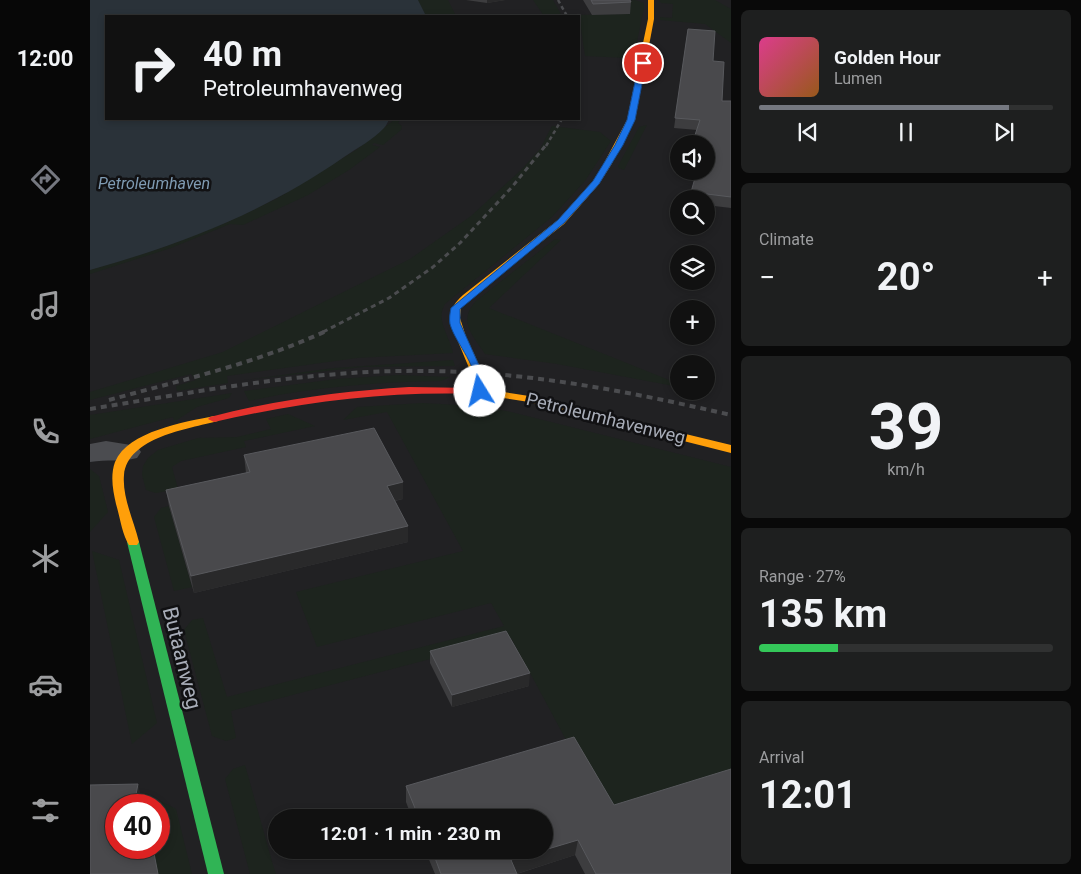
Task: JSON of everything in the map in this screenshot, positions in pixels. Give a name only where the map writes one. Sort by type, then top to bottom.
[{"type":"street","points":[[480,391],[482,383],[479,373],[455,323],[456,308],[561,222],[596,182],[607,165],[631,120],[651,19],[651,0]]},
{"type":"street","name":"Petroleumhavenweg","points":[[127,452],[147,439],[163,433],[249,410],[300,399],[389,391],[480,391],[523,398],[731,449]]},
{"type":"street","points":[[90,454],[106,450],[127,452]]},
{"type":"street","name":"Butaanweg","points":[[127,452],[118,468],[119,484],[216,874]]},
{"type":"shaded area","points":[[90,0],[731,0],[731,874],[90,874]]},
{"type":"shaded area","points":[[418,0],[448,0],[456,15],[426,15]]},
{"type":"shaded area","points":[[533,0],[553,0],[561,15],[543,15]]},
{"type":"shaded area","points":[[635,0],[644,3],[644,8],[631,70],[624,72],[627,58],[585,56],[580,15],[574,15],[629,14],[625,6],[631,5],[628,1]]},
{"type":"shaded area","points":[[659,0],[715,0],[731,9],[731,43],[705,24],[660,20],[660,17],[672,18],[673,4],[661,3]]},
{"type":"shaded area","points":[[394,120],[400,120],[398,123],[402,126],[401,130],[383,145],[374,143],[372,145],[380,147],[349,170],[308,195],[243,225],[230,224],[171,248],[90,274],[90,270],[161,248],[227,222],[276,199],[356,150]]},
{"type":"shaded area","points":[[647,125],[624,170],[619,168],[618,166],[639,127]]},
{"type":"shaded area","points":[[552,126],[600,132],[611,141],[585,181],[552,217],[445,304],[442,310],[442,322],[453,353],[357,358],[227,376],[228,383],[177,391],[176,386],[196,380],[191,374],[90,400],[90,392],[223,352],[410,259],[471,216],[521,170],[540,149]]},
{"type":"shaded area","points":[[555,239],[561,240],[489,308],[670,380],[670,385],[557,364],[485,354],[471,334],[467,321],[471,307],[477,300]]},
{"type":"shaded area","points":[[453,360],[455,366],[363,367],[244,380],[334,368]]},
{"type":"shaded area","points":[[399,375],[450,377],[441,381],[368,384],[320,389],[249,401],[244,391],[336,379]]},
{"type":"shaded area","points":[[232,393],[229,398],[197,407],[177,420],[174,420],[173,417],[90,439],[90,415]]},
{"type":"shaded area","points":[[422,403],[478,406],[511,412],[731,467],[731,775],[608,816],[511,638],[231,711],[236,738],[226,741],[212,736],[184,630],[192,620],[203,618],[227,697],[504,626],[491,603],[317,647],[296,592],[463,551],[387,412],[343,420],[357,407]]},
{"type":"shaded area","points":[[288,414],[315,426],[244,441],[246,447],[181,461],[172,467],[178,489],[156,493],[146,490],[142,475],[143,466],[148,458],[158,450],[198,438],[237,437],[271,429],[266,419]]},
{"type":"shaded area","points":[[90,469],[99,476],[108,512],[90,532]]},
{"type":"shaded area","points":[[169,506],[192,587],[174,591],[154,517],[161,508]]},
{"type":"shaded area","points":[[92,551],[119,560],[157,723],[132,744]]},
{"type":"shaded area","points":[[245,765],[268,847],[268,859],[271,859],[276,874],[250,874],[225,779],[233,769]]},
{"type":"shaded area","points":[[170,806],[176,809],[192,874],[158,874],[155,859],[170,859]]},
{"type":"water","name":"Petroleumhaven","points":[[90,0],[418,0],[426,15],[105,15],[105,120],[389,120],[380,132],[365,144],[315,176],[254,210],[190,237],[90,270]]},
{"type":"building","points":[[591,0],[630,0],[631,2],[593,4]]},
{"type":"building","points":[[688,29],[715,31],[713,61],[724,62],[722,101],[731,101],[731,197],[715,195],[715,190],[692,190],[694,180],[715,180],[715,135],[695,135],[700,120],[675,118]]},
{"type":"building","points":[[374,428],[403,482],[387,486],[408,526],[191,576],[166,490],[250,472],[244,455]]},
{"type":"building","points":[[506,631],[530,673],[452,695],[430,651]]},
{"type":"building","points":[[574,737],[614,805],[731,769],[731,874],[596,874],[578,840],[553,847],[553,809],[415,809],[406,786]]},
{"type":"building","points":[[138,784],[136,794],[105,794],[105,859],[155,859],[158,874],[90,874],[90,785]]},
{"type":"building","points":[[435,859],[514,859],[511,860],[517,874],[441,874]]},
{"type":"railway","points":[[558,0],[566,15]]},
{"type":"railway","points":[[546,146],[561,120]]},
{"type":"railway","points":[[323,332],[389,298],[433,267],[460,243],[512,187],[546,145]]},
{"type":"railway","points":[[109,400],[246,362],[326,331]]},
{"type":"railway","points":[[90,409],[258,382],[301,377],[386,371],[428,371],[466,372],[543,379],[618,391],[731,415]]},
{"type":"traffic: fast","points":[[133,542],[216,874]]},
{"type":"traffic: slow","points":[[480,391],[476,369],[457,327],[455,318],[457,307],[466,297],[561,222],[596,182],[607,165],[631,120],[651,19],[651,0]]},
{"type":"traffic: slow","points":[[475,391],[529,399],[731,449]]},
{"type":"traffic: slow","points":[[133,542],[120,492],[118,475],[121,462],[129,451],[141,442],[156,435],[214,419]]},
{"type":"traffic: jam","points":[[214,419],[279,405],[344,395],[409,390],[475,391]]},
{"type":"route","points":[[480,391],[482,383],[479,373],[455,323],[454,313],[456,308],[466,297],[561,222],[596,182],[619,145],[631,120],[643,63]]}]
